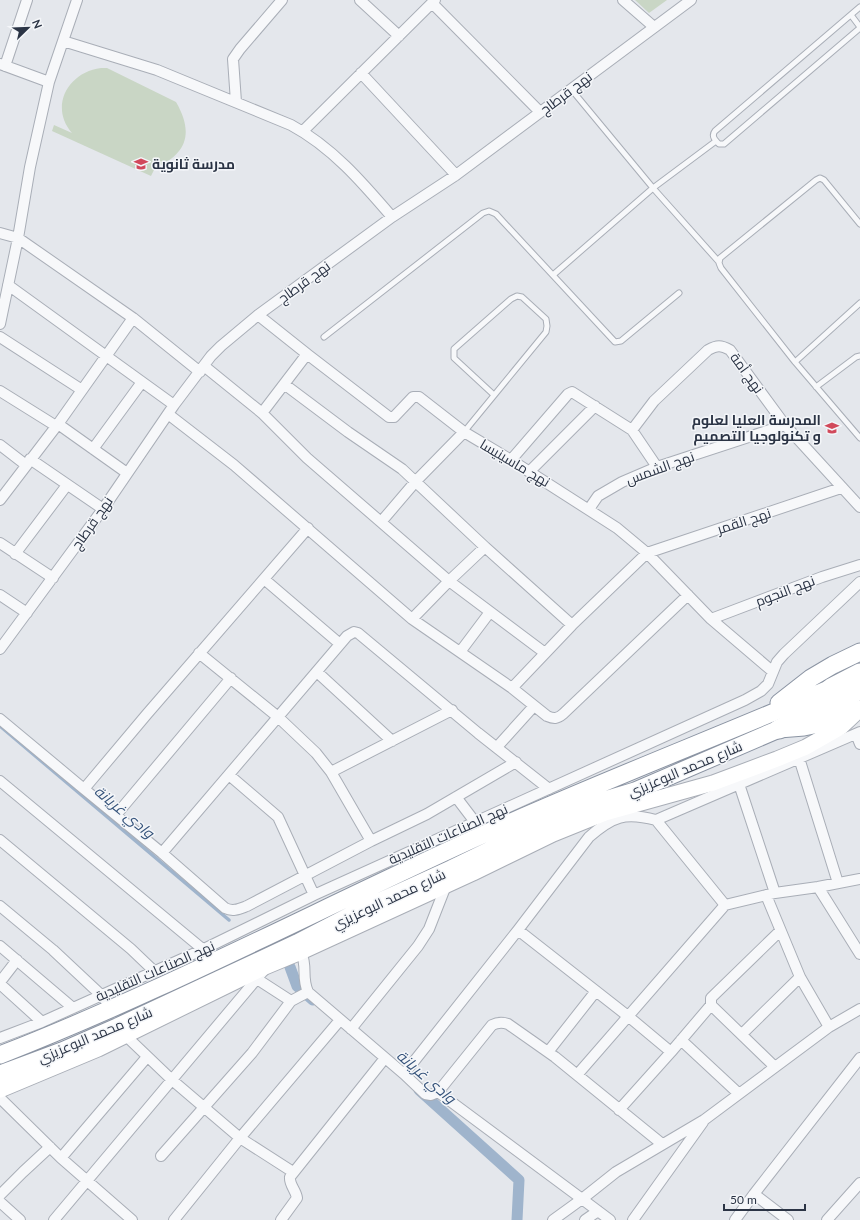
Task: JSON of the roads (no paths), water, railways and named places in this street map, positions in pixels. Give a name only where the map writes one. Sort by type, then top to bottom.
[{"type":"highway","name":"شارع محمد البوعزيزي","points":[[756,720],[796,691],[811,678],[860,652]]},
{"type":"highway","name":"شارع محمد البوعزيزي","points":[[0,1055],[112,1008],[217,961],[482,835],[831,688],[860,673]]},
{"type":"highway","name":"شارع محمد البوعزيزي","points":[[0,1074],[62,1051],[261,968],[449,877],[542,825],[589,805],[636,791],[779,729],[860,690]]},
{"type":"highway","name":"شارع محمد البوعزيزي","points":[[779,729],[804,727],[828,722],[860,709]]},
{"type":"main road","points":[[0,1090],[62,1065],[261,968],[301,952],[449,877],[605,813],[713,783],[792,753],[823,738],[841,726],[860,709]]},
{"type":"street","points":[[27,0],[2,65],[49,82]]},
{"type":"street","points":[[0,324],[18,238],[30,167],[49,82],[77,0]]},
{"type":"street","points":[[236,102],[233,58],[282,0]]},
{"type":"street","points":[[360,0],[399,36]]},
{"type":"street","points":[[623,0],[654,28]]},
{"type":"street","name":"نهج قرطاج","points":[[0,649],[103,509],[174,405],[211,356],[258,315],[392,217],[456,174],[692,0]]},
{"type":"street","points":[[303,131],[433,2],[540,112]]},
{"type":"street","points":[[63,40],[157,70],[303,131],[354,173],[392,217]]},
{"type":"street","points":[[361,73],[456,174]]},
{"type":"street","points":[[0,233],[18,238],[133,318],[262,413],[307,458],[449,581],[545,653]]},
{"type":"street","points":[[8,285],[174,405]]},
{"type":"street","name":"نهج ماسينيسا","points":[[258,315],[389,417],[394,417],[413,397],[419,397],[464,432],[589,508],[617,528],[647,553],[711,619],[772,671]]},
{"type":"street","points":[[0,500],[107,357],[133,318]]},
{"type":"street","points":[[0,337],[82,390]]},
{"type":"street","name":"نهج أمة","points":[[632,430],[654,401],[708,350],[715,346],[722,346],[730,350],[785,425],[860,507]]},
{"type":"street","points":[[262,413],[307,354]]},
{"type":"street","points":[[93,449],[142,382]]},
{"type":"street","points":[[284,384],[348,432],[402,469],[485,547],[572,625]]},
{"type":"street","points":[[0,391],[57,425],[127,473]]},
{"type":"street","points":[[511,460],[568,394],[572,392],[576,393],[632,430],[657,467]]},
{"type":"street","points":[[530,472],[595,406]]},
{"type":"street","points":[[168,414],[234,466],[412,618],[512,688],[552,719],[558,718],[688,595]]},
{"type":"street","name":"نهج الشمس","points":[[589,508],[598,496],[614,486],[657,467],[785,425]]},
{"type":"street","points":[[380,522],[416,481],[464,432]]},
{"type":"street","points":[[0,444],[103,509]]},
{"type":"street","points":[[16,554],[67,485]]},
{"type":"street","name":"نهج القمر","points":[[647,553],[841,488]]},
{"type":"street","points":[[84,789],[308,528]]},
{"type":"street","points":[[0,543],[53,578]]},
{"type":"street","points":[[412,618],[485,547]]},
{"type":"street","points":[[512,688],[572,625],[647,553]]},
{"type":"street","name":"نهج النجوم","points":[[711,619],[822,577],[860,565]]},
{"type":"street","points":[[264,580],[340,644]]},
{"type":"street","name":"نهج الصناعات التقليدية","points":[[0,1038],[42,1022],[154,970],[204,949],[314,895],[745,700],[761,691],[768,684],[772,671],[784,654],[860,582]]},
{"type":"street","points":[[0,595],[27,613]]},
{"type":"street","points":[[460,652],[490,612]]},
{"type":"street","points":[[162,853],[340,644],[354,632],[358,633],[478,733],[549,789]]},
{"type":"street","points":[[199,654],[278,717],[316,753],[331,772],[371,841]]},
{"type":"street","points":[[316,672],[392,741]]},
{"type":"street","points":[[116,815],[231,678]]},
{"type":"street","points":[[497,747],[534,706]]},
{"type":"street","points":[[331,772],[452,710]]},
{"type":"street","points":[[0,719],[229,910],[235,910],[247,906],[371,841],[427,814],[516,762]]},
{"type":"street","points":[[656,820],[858,733],[860,744]]},
{"type":"street","points":[[799,758],[838,883]]},
{"type":"street","points":[[229,775],[278,817],[314,895]]},
{"type":"street","points":[[0,780],[217,961]]},
{"type":"street","points":[[739,784],[780,931],[800,977],[829,1027]]},
{"type":"street","points":[[456,797],[475,822]]},
{"type":"street","points":[[404,1074],[590,837],[602,826],[613,820],[624,816],[640,816],[656,820],[725,904]]},
{"type":"street","points":[[0,840],[126,944],[154,970]]},
{"type":"street","points":[[351,1029],[418,946],[429,929],[449,877]]},
{"type":"street","points":[[577,1075],[629,1017],[725,904],[770,894],[860,879]]},
{"type":"street","points":[[818,887],[860,954]]},
{"type":"street","points":[[0,906],[53,950],[102,995],[112,1008]]},
{"type":"street","points":[[518,930],[671,1052]]},
{"type":"street","points":[[619,1110],[711,1005],[711,998],[780,931]]},
{"type":"street","points":[[0,946],[73,1008]]},
{"type":"street","points":[[301,952],[306,966],[304,985],[308,992],[424,1093],[431,1094],[438,1092],[492,1025],[502,1022],[508,1024],[548,1052],[662,1144]]},
{"type":"street","points":[[17,960],[0,983],[42,1022]]},
{"type":"street","points":[[54,1220],[172,1080],[261,968],[291,1001]]},
{"type":"street","points":[[742,1034],[800,977]]},
{"type":"street","points":[[548,1052],[596,991]]},
{"type":"street","points":[[161,1156],[252,1053],[291,1001],[308,992]]},
{"type":"street","points":[[711,1005],[775,1067]]},
{"type":"street","points":[[553,1220],[582,1200],[616,1172],[704,1120],[738,1093],[829,1027],[860,1009]]},
{"type":"street","points":[[174,1220],[240,1138],[340,1020]]},
{"type":"street","points":[[125,1035],[172,1080],[240,1138],[293,1172]]},
{"type":"street","points":[[681,1040],[738,1093]]},
{"type":"street","points":[[62,1158],[147,1057]]},
{"type":"street","points":[[282,1220],[297,1198],[297,1194],[289,1182],[293,1172],[385,1058]]},
{"type":"street","points":[[735,1220],[860,1058]]},
{"type":"street","points":[[438,1092],[610,1220]]},
{"type":"street","points":[[0,1098],[50,1147],[132,1220]]},
{"type":"street","points":[[633,1220],[704,1120]]},
{"type":"street","points":[[0,1195],[50,1147]]},
{"type":"street","points":[[827,1220],[860,1183]]},
{"type":"street","points":[[754,1194],[788,1220]]},
{"type":"street","points":[[0,1202],[20,1220]]},
{"type":"street","points":[[585,1220],[598,1211]]},
{"type":"lane","points":[[851,15],[860,28],[724,144],[719,144],[716,141],[713,135],[715,131],[860,7]]},
{"type":"lane","points":[[571,89],[653,188],[719,262],[721,268],[795,362],[860,438]]},
{"type":"lane","points":[[552,275],[653,188],[716,141]]},
{"type":"lane","points":[[719,262],[720,258],[820,178],[824,180],[860,224]]},
{"type":"lane","points":[[324,337],[483,213],[489,211],[496,214],[615,342],[621,340],[679,293]]},
{"type":"lane","points":[[464,432],[546,332],[546,319],[522,297],[517,296],[511,299],[454,349],[454,358],[494,395]]},
{"type":"lane","points":[[795,362],[860,303]]},
{"type":"lane","points":[[816,387],[856,357],[860,356]]},
{"type":"waterway","name":"وادي غريانة","points":[[0,726],[229,920]]},
{"type":"waterway","name":"وادي غريانة","points":[[290,967],[297,986],[313,1000]]},
{"type":"waterway","name":"وادي غريانة","points":[[419,1090],[519,1180],[517,1220]]},
{"type":"place","name":"مدرسة ثانوية","points":[[141,164]]},
{"type":"place","name":"المدرسة العليا لعلوم و تكنولوجيا التصميم","points":[[832,428]]}]
